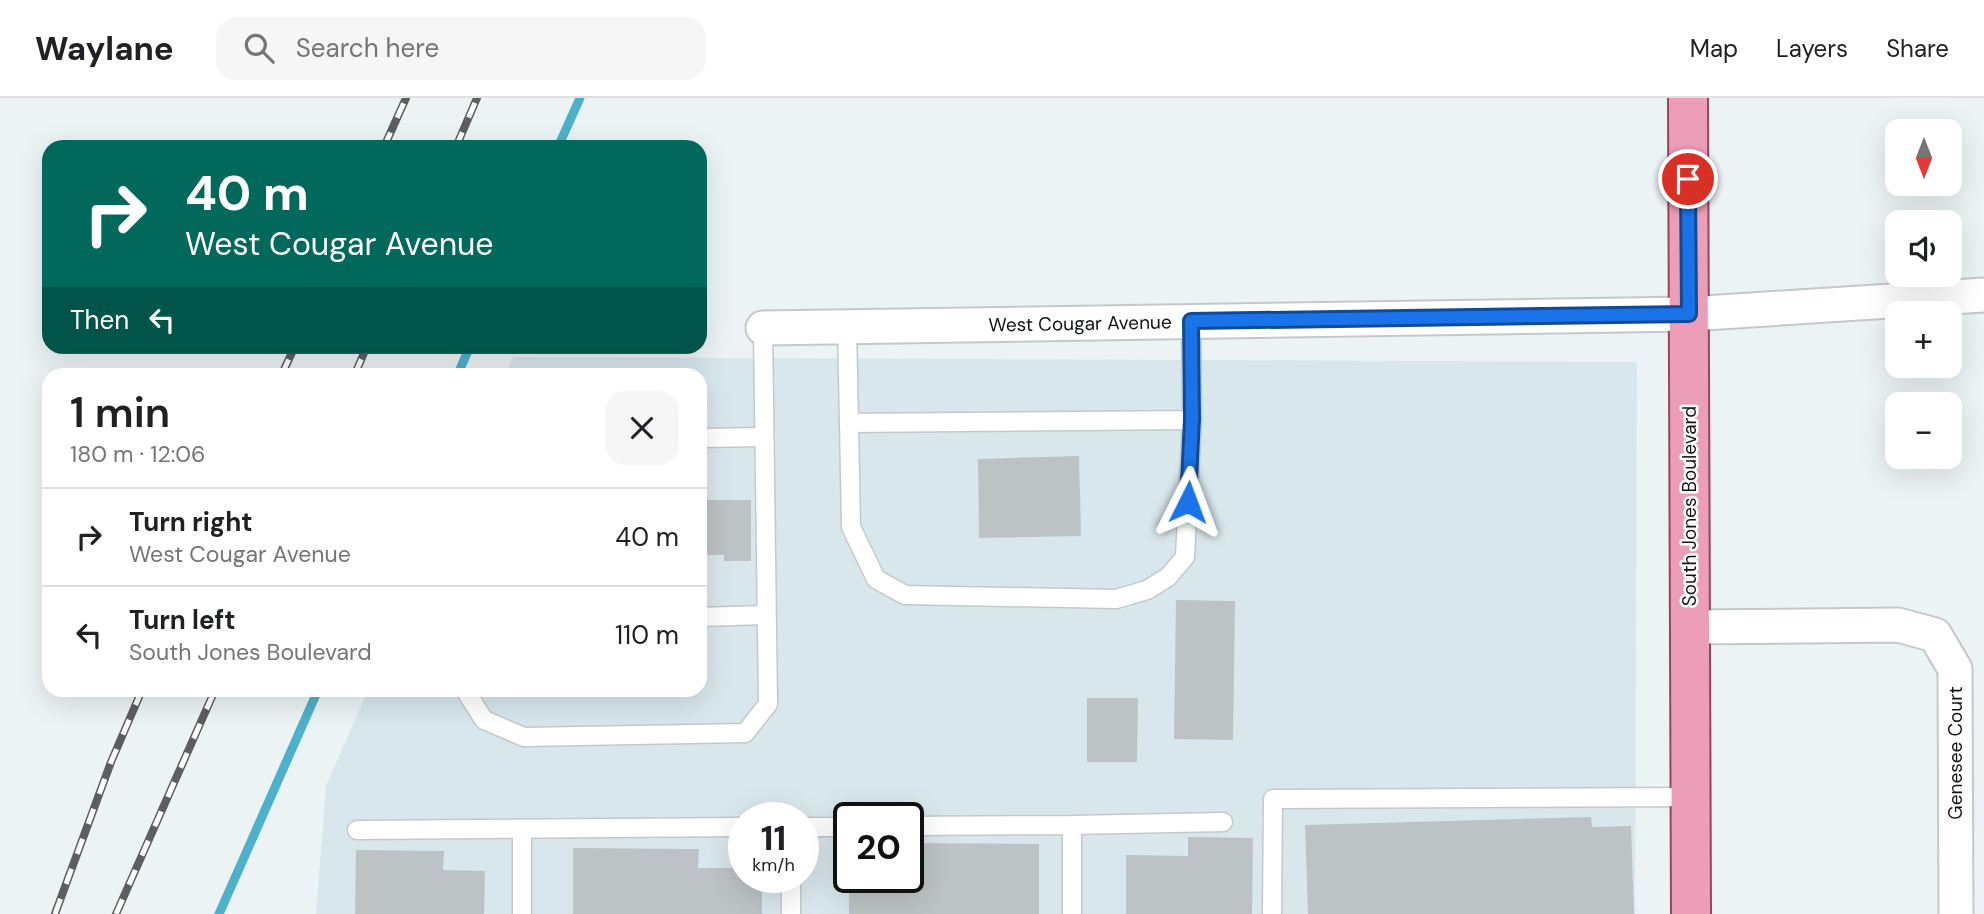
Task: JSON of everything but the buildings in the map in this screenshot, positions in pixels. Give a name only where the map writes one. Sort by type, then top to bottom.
[{"type":"main road","name":"South Jones Boulevard","points":[[1688,98],[1691,914]]},
{"type":"street","name":"West Cougar Avenue","points":[[763,328],[1689,314],[1984,295]]},
{"type":"street","name":"Genesee Court","points":[[1690,627],[1898,625],[1935,635],[1955,669],[1956,914]]},
{"type":"lane","points":[[847,326],[851,527],[876,579],[905,595],[1116,599],[1157,584],[1168,577],[1185,557],[1192,419],[1191,321]]},
{"type":"lane","points":[[469,697],[484,720],[524,737],[745,733],[768,704],[763,328]]},
{"type":"lane","points":[[849,423],[1192,419]]},
{"type":"lane","points":[[707,438],[764,436]]},
{"type":"lane","points":[[707,617],[766,615]]},
{"type":"lane","points":[[1272,914],[1273,799],[1691,797]]},
{"type":"lane","points":[[924,826],[1223,821]]},
{"type":"lane","points":[[1072,825],[1072,914]]},
{"type":"lane","points":[[357,830],[728,827]]},
{"type":"lane","points":[[522,829],[522,914]]},
{"type":"lane","points":[[791,893],[791,914]]},
{"type":"shaded area","points":[[513,357],[1637,362],[1635,914],[316,914],[326,786],[365,697],[707,697],[707,368],[508,368]]},
{"type":"waterway","points":[[561,140],[580,98]]},
{"type":"waterway","points":[[461,368],[467,354]]},
{"type":"waterway","points":[[219,914],[315,697]]},
{"type":"railway","points":[[387,140],[406,98]]},
{"type":"railway","points":[[459,140],[477,98]]},
{"type":"railway","points":[[285,368],[291,354]]},
{"type":"railway","points":[[358,368],[364,354]]},
{"type":"railway","points":[[55,914],[111,762],[139,697]]},
{"type":"railway","points":[[116,914],[212,697]]},
{"type":"route","points":[[1188,502],[1192,419],[1191,321],[1689,314],[1688,179]]}]
